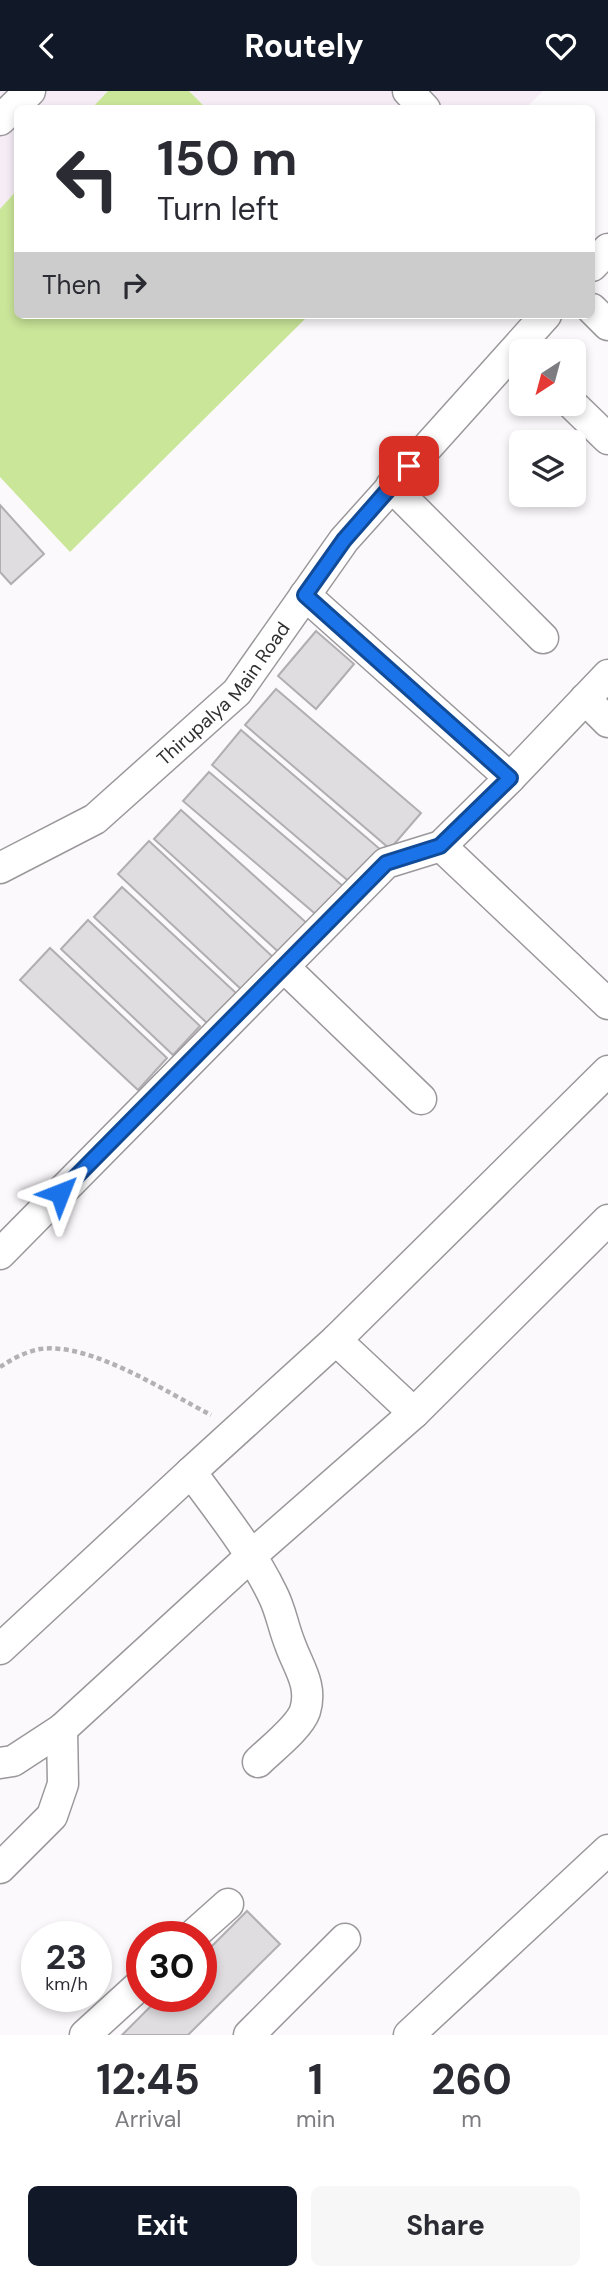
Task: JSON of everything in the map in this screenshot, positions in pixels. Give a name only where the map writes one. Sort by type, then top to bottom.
[{"type":"street","points":[[16,105],[30,91]]},
{"type":"street","points":[[0,120],[14,106]]},
{"type":"street","points":[[595,263],[608,249]]},
{"type":"street","points":[[595,312],[608,325]]},
{"type":"street","name":"Thirupalya Main Road","points":[[527,339],[543,319]]},
{"type":"street","name":"Thirupalya Main Road","points":[[0,868],[94,819],[237,692],[344,540],[509,361]]},
{"type":"street","points":[[585,417],[608,439]]},
{"type":"street","points":[[391,486],[543,638]]},
{"type":"street","points":[[305,595],[510,778]]},
{"type":"street","points":[[0,1254],[386,863],[440,846],[510,778],[608,675]]},
{"type":"street","points":[[585,699],[608,722]]},
{"type":"street","points":[[440,846],[608,1004]]},
{"type":"street","points":[[284,967],[421,1099]]},
{"type":"street","points":[[0,1650],[335,1340],[608,1071]]},
{"type":"street","points":[[0,1763],[13,1761],[62,1729],[251,1555],[414,1413],[608,1220]]},
{"type":"street","points":[[335,1340],[414,1413]]},
{"type":"street","points":[[191,1472],[251,1555],[273,1595],[289,1643],[309,1688],[305,1713],[287,1735],[258,1762]]},
{"type":"street","points":[[0,1868],[52,1816],[63,1784],[62,1729]]},
{"type":"street","points":[[409,2035],[608,1850]]},
{"type":"street","points":[[209,1921],[228,1904]]},
{"type":"street","points":[[249,2035],[345,1938]]},
{"type":"street","points":[[85,2035],[126,1998]]},
{"type":"path","points":[[0,1367],[17,1356],[40,1349],[70,1350],[106,1361],[240,1430]]},
{"type":"shaded area","points":[[0,91],[108,91],[95,105],[14,105],[14,193],[0,209]]},
{"type":"shaded area","points":[[189,91],[543,91],[529,105],[203,105]]},
{"type":"green space","points":[[108,91],[189,91],[203,105],[95,105]]},
{"type":"green space","points":[[14,193],[14,319],[305,319],[70,552],[0,477],[0,209]]},
{"type":"building","points":[[0,505],[44,554],[11,584],[0,572]]},
{"type":"building","points":[[316,631],[354,664],[316,709],[278,676]]},
{"type":"building","points":[[276,689],[421,813],[390,849],[245,725]]},
{"type":"building","points":[[241,730],[381,850],[352,884],[212,765]]},
{"type":"building","points":[[209,772],[344,887],[319,917],[183,801]]},
{"type":"building","points":[[181,810],[310,926],[283,956],[154,839]]},
{"type":"building","points":[[149,841],[274,958],[243,991],[118,874]]},
{"type":"building","points":[[122,887],[236,993],[208,1024],[94,917]]},
{"type":"building","points":[[88,920],[200,1026],[173,1055],[61,949]]},
{"type":"building","points":[[50,948],[167,1058],[138,1090],[20,980]]},
{"type":"building","points":[[247,1911],[280,1944],[217,2006],[217,1941]]},
{"type":"building","points":[[145,2012],[211,2012],[188,2035],[122,2035]]},
{"type":"route","points":[[60,1193],[386,863],[440,846],[510,778],[305,595],[344,540],[409,466]]}]
